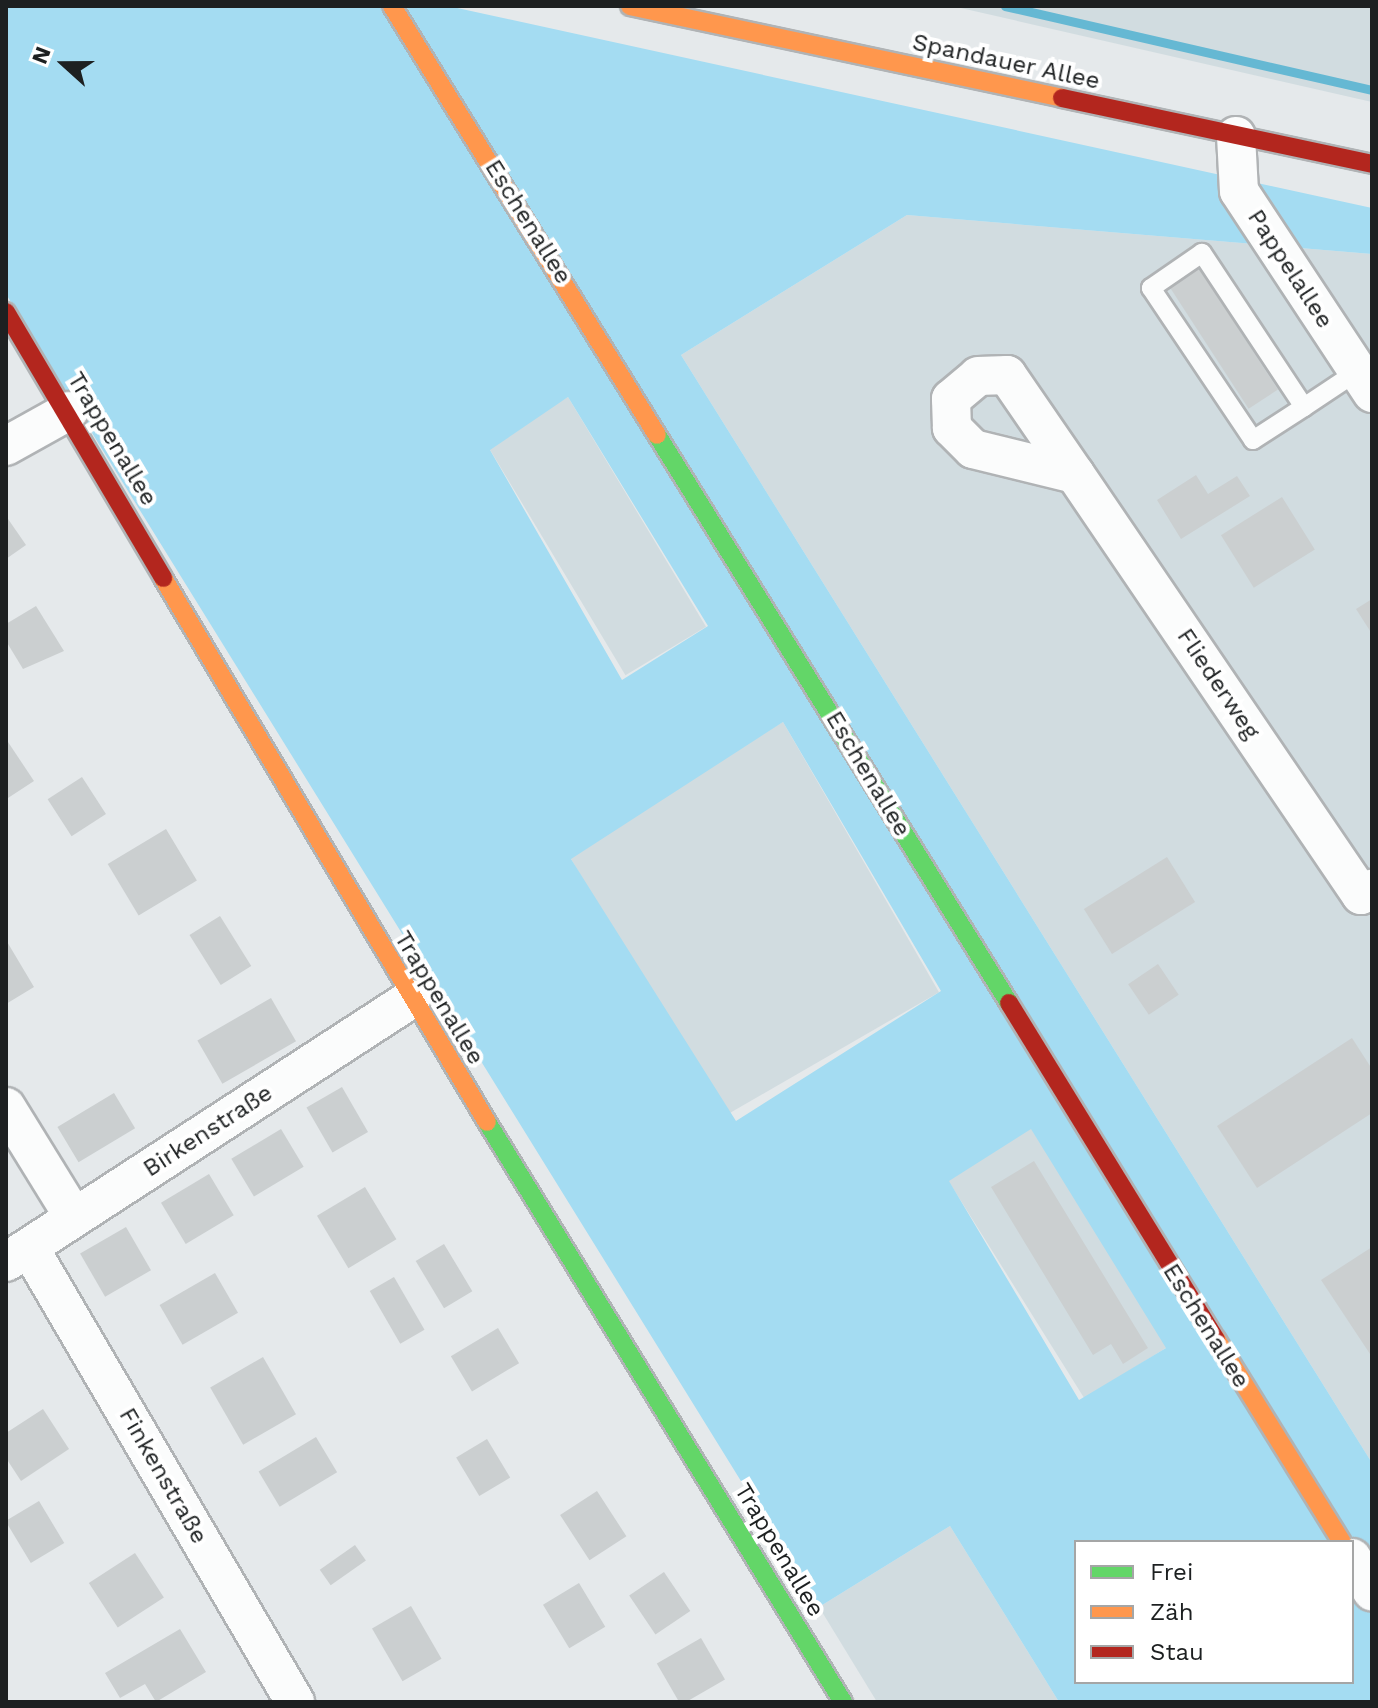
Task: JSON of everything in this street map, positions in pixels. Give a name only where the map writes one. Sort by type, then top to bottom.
[{"type":"street","name":"Eschenallee","points":[[392,6],[1344,1540]]},
{"type":"street","name":"Spandauer Allee","points":[[630,6],[1372,164]]},
{"type":"street","name":"Pappelallee","points":[[1236,136],[1239,191],[1365,382]]},
{"type":"street","name":"Trappenallee","points":[[6,312],[69,411],[411,999],[843,1702]]},
{"type":"street","points":[[6,446],[69,411]]},
{"type":"street","name":"Fliederweg","points":[[1075,474],[1366,892]]},
{"type":"street","name":"Birkenstraße","points":[[18,1256],[411,999]]},
{"type":"street","points":[[6,1107],[74,1217]]},
{"type":"street","name":"Finkenstraße","points":[[18,1256],[295,1702]]},
{"type":"lane","points":[[1304,407],[1202,253],[1151,288],[1253,440],[1304,407],[1365,382]]},
{"type":"shaded area","points":[[6,6],[448,6],[1372,208],[1372,254],[907,215],[681,355],[1372,1463],[1372,1702],[1059,1702],[950,1526],[819,1607],[6,294]],"holes":[[[568,397],[708,626],[622,680],[490,450]],[[783,722],[941,991],[736,1121],[571,859]],[[1031,1129],[1166,1348],[1079,1400],[949,1181]]]},
{"type":"shaded area","points":[[952,6],[1372,6],[1372,102]]},
{"type":"shaded area","points":[[907,215],[1372,254],[1372,1463],[681,355]]},
{"type":"shaded area","points":[[568,397],[706,627],[625,675],[487,445]]},
{"type":"shaded area","points":[[783,722],[939,992],[721,1118],[565,848]]},
{"type":"shaded area","points":[[1031,1128],[1168,1347],[1085,1399],[948,1180]]},
{"type":"shaded area","points":[[950,1526],[1059,1702],[877,1702],[819,1607]]},
{"type":"building","points":[[1199,268],[1278,390],[1249,409],[1170,287]]},
{"type":"building","points":[[1196,475],[1208,494],[1237,476],[1250,496],[1181,539],[1157,500]]},
{"type":"building","points":[[1282,497],[1315,550],[1254,588],[1221,535]]},
{"type":"building","points":[[6,516],[26,545],[6,559]]},
{"type":"building","points":[[1372,599],[1372,634],[1356,609]]},
{"type":"building","points":[[36,606],[64,651],[23,669],[6,641],[6,624]]},
{"type":"building","points":[[6,739],[34,781],[8,798],[6,795]]},
{"type":"building","points":[[82,777],[106,814],[72,836],[48,799]]},
{"type":"building","points":[[166,829],[197,880],[139,915],[108,864]]},
{"type":"building","points":[[1167,857],[1195,902],[1112,954],[1084,909]]},
{"type":"building","points":[[220,916],[251,966],[221,985],[189,935]]},
{"type":"building","points":[[6,940],[34,987],[6,1004]]},
{"type":"building","points":[[1158,964],[1179,995],[1149,1015],[1128,984]]},
{"type":"building","points":[[271,998],[296,1041],[222,1084],[197,1040]]},
{"type":"building","points":[[1352,1038],[1372,1069],[1372,1113],[1257,1188],[1217,1126]]},
{"type":"building","points":[[342,1087],[368,1132],[332,1153],[306,1108]]},
{"type":"building","points":[[114,1093],[135,1128],[79,1162],[57,1127]]},
{"type":"building","points":[[281,1129],[304,1167],[254,1197],[231,1159]]},
{"type":"building","points":[[1034,1161],[1148,1348],[1123,1364],[1111,1344],[1093,1355],[991,1187]]},
{"type":"building","points":[[209,1174],[234,1215],[186,1244],[161,1203]]},
{"type":"building","points":[[365,1187],[396,1239],[348,1268],[317,1216]]},
{"type":"building","points":[[126,1227],[151,1270],[105,1297],[80,1254]]},
{"type":"building","points":[[444,1244],[472,1291],[444,1308],[416,1261]]},
{"type":"building","points":[[1372,1247],[1372,1357],[1321,1280]]},
{"type":"building","points":[[215,1273],[238,1313],[183,1345],[160,1305]]},
{"type":"building","points":[[394,1277],[424,1330],[400,1344],[370,1291]]},
{"type":"building","points":[[498,1328],[519,1363],[472,1391],[451,1356]]},
{"type":"building","points":[[263,1357],[296,1414],[243,1445],[210,1388]]},
{"type":"building","points":[[43,1409],[69,1449],[21,1481],[6,1458],[6,1433]]},
{"type":"building","points":[[316,1437],[337,1472],[280,1507],[259,1472]]},
{"type":"building","points":[[487,1439],[510,1478],[479,1496],[456,1458]]},
{"type":"building","points":[[597,1491],[626,1536],[590,1560],[560,1515]]},
{"type":"building","points":[[39,1501],[64,1543],[31,1563],[6,1521]]},
{"type":"building","points":[[355,1545],[366,1561],[331,1585],[320,1570]]},
{"type":"building","points":[[135,1553],[164,1597],[118,1627],[89,1583]]},
{"type":"building","points":[[664,1572],[690,1611],[655,1634],[629,1595]]},
{"type":"building","points":[[579,1583],[605,1627],[569,1648],[543,1605]]},
{"type":"building","points":[[411,1606],[442,1659],[403,1681],[372,1629]]},
{"type":"building","points":[[180,1629],[206,1672],[156,1702],[145,1684],[120,1698],[105,1673]]},
{"type":"building","points":[[701,1638],[725,1680],[686,1702],[679,1702],[657,1663]]},
{"type":"waterway","points":[[1005,6],[1372,90]]},
{"type":"traffic: fast","points":[[657,435],[1009,1003]]},
{"type":"traffic: fast","points":[[487,1122],[843,1702]]},
{"type":"traffic: slow","points":[[392,6],[657,435]]},
{"type":"traffic: slow","points":[[630,6],[1062,98]]},
{"type":"traffic: slow","points":[[163,578],[487,1122]]},
{"type":"traffic: slow","points":[[1216,1339],[1341,1540]]},
{"type":"traffic: jam","points":[[1062,98],[1372,164]]},
{"type":"traffic: jam","points":[[6,312],[163,578]]},
{"type":"traffic: jam","points":[[1009,1003],[1216,1339]]}]
